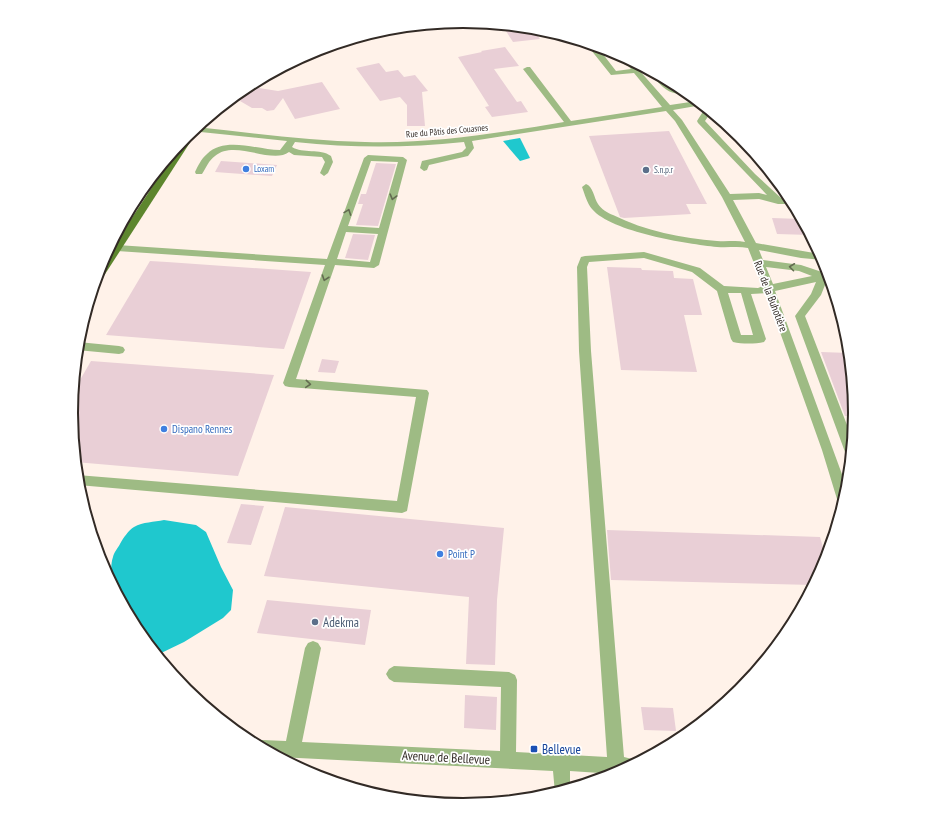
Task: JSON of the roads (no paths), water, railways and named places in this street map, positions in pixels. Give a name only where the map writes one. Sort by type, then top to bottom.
[{"type":"main road","points":[[111,258],[180,151]]},
{"type":"street","points":[[597,52],[614,73],[636,70]]},
{"type":"street","points":[[527,69],[570,124]]},
{"type":"street","name":"Rue de la Buhotière","points":[[636,70],[678,120],[727,197],[752,246],[769,288],[840,487]]},
{"type":"street","name":"Rue du Pâtis des Couasnes","points":[[202,130],[290,144],[419,144],[467,140],[692,105]]},
{"type":"street","points":[[706,115],[701,121],[752,176],[778,201]]},
{"type":"street","points":[[424,168],[425,163],[465,154],[470,148],[467,140]]},
{"type":"street","points":[[199,172],[208,157],[215,151],[224,148],[277,153],[285,152],[290,144]]},
{"type":"street","points":[[290,144],[294,152],[324,156],[328,158],[329,162],[324,173]]},
{"type":"street","points":[[84,481],[402,507],[423,393],[289,382],[331,262],[342,229],[368,158],[403,160],[374,264],[331,262],[117,248]]},
{"type":"street","points":[[586,187],[596,208],[608,217],[624,224],[680,238],[720,244],[739,244],[768,248],[797,255],[814,256]]},
{"type":"street","points":[[727,197],[759,196],[784,201]]},
{"type":"street","points":[[342,229],[383,232]]},
{"type":"street","points":[[623,763],[586,351],[582,267],[585,259],[644,255],[696,270],[722,289],[758,291],[823,278]]},
{"type":"street","points":[[758,264],[801,268],[822,275]]},
{"type":"street","points":[[824,281],[816,295],[800,316],[847,441]]},
{"type":"street","points":[[722,289],[737,339],[760,339],[745,290]]},
{"type":"street","points":[[84,347],[119,350]]},
{"type":"street","points":[[292,750],[313,648]]},
{"type":"street","points":[[394,674],[509,680],[508,760]]},
{"type":"street","name":"Avenue de Bellevue","points":[[275,749],[619,765]]},
{"type":"street","points":[[561,762],[562,785]]},
{"type":"water","points":[[520,138],[530,158],[520,161],[503,141]]},
{"type":"water","points":[[164,520],[196,525],[206,532],[233,590],[231,610],[223,618],[184,642],[162,653],[142,627],[117,583],[111,569],[114,553],[126,534],[134,527],[149,522]]},
{"type":"place","name":"Loxam","points":[[246,169]]},
{"type":"place","name":"S.n.p.r","points":[[646,170]]},
{"type":"place","name":"Dispano Rennes","points":[[164,429]]},
{"type":"place","name":"Point P","points":[[440,554]]},
{"type":"place","name":"Adekma","points":[[315,622]]},
{"type":"place","name":"Bellevue","points":[[534,749]]}]
